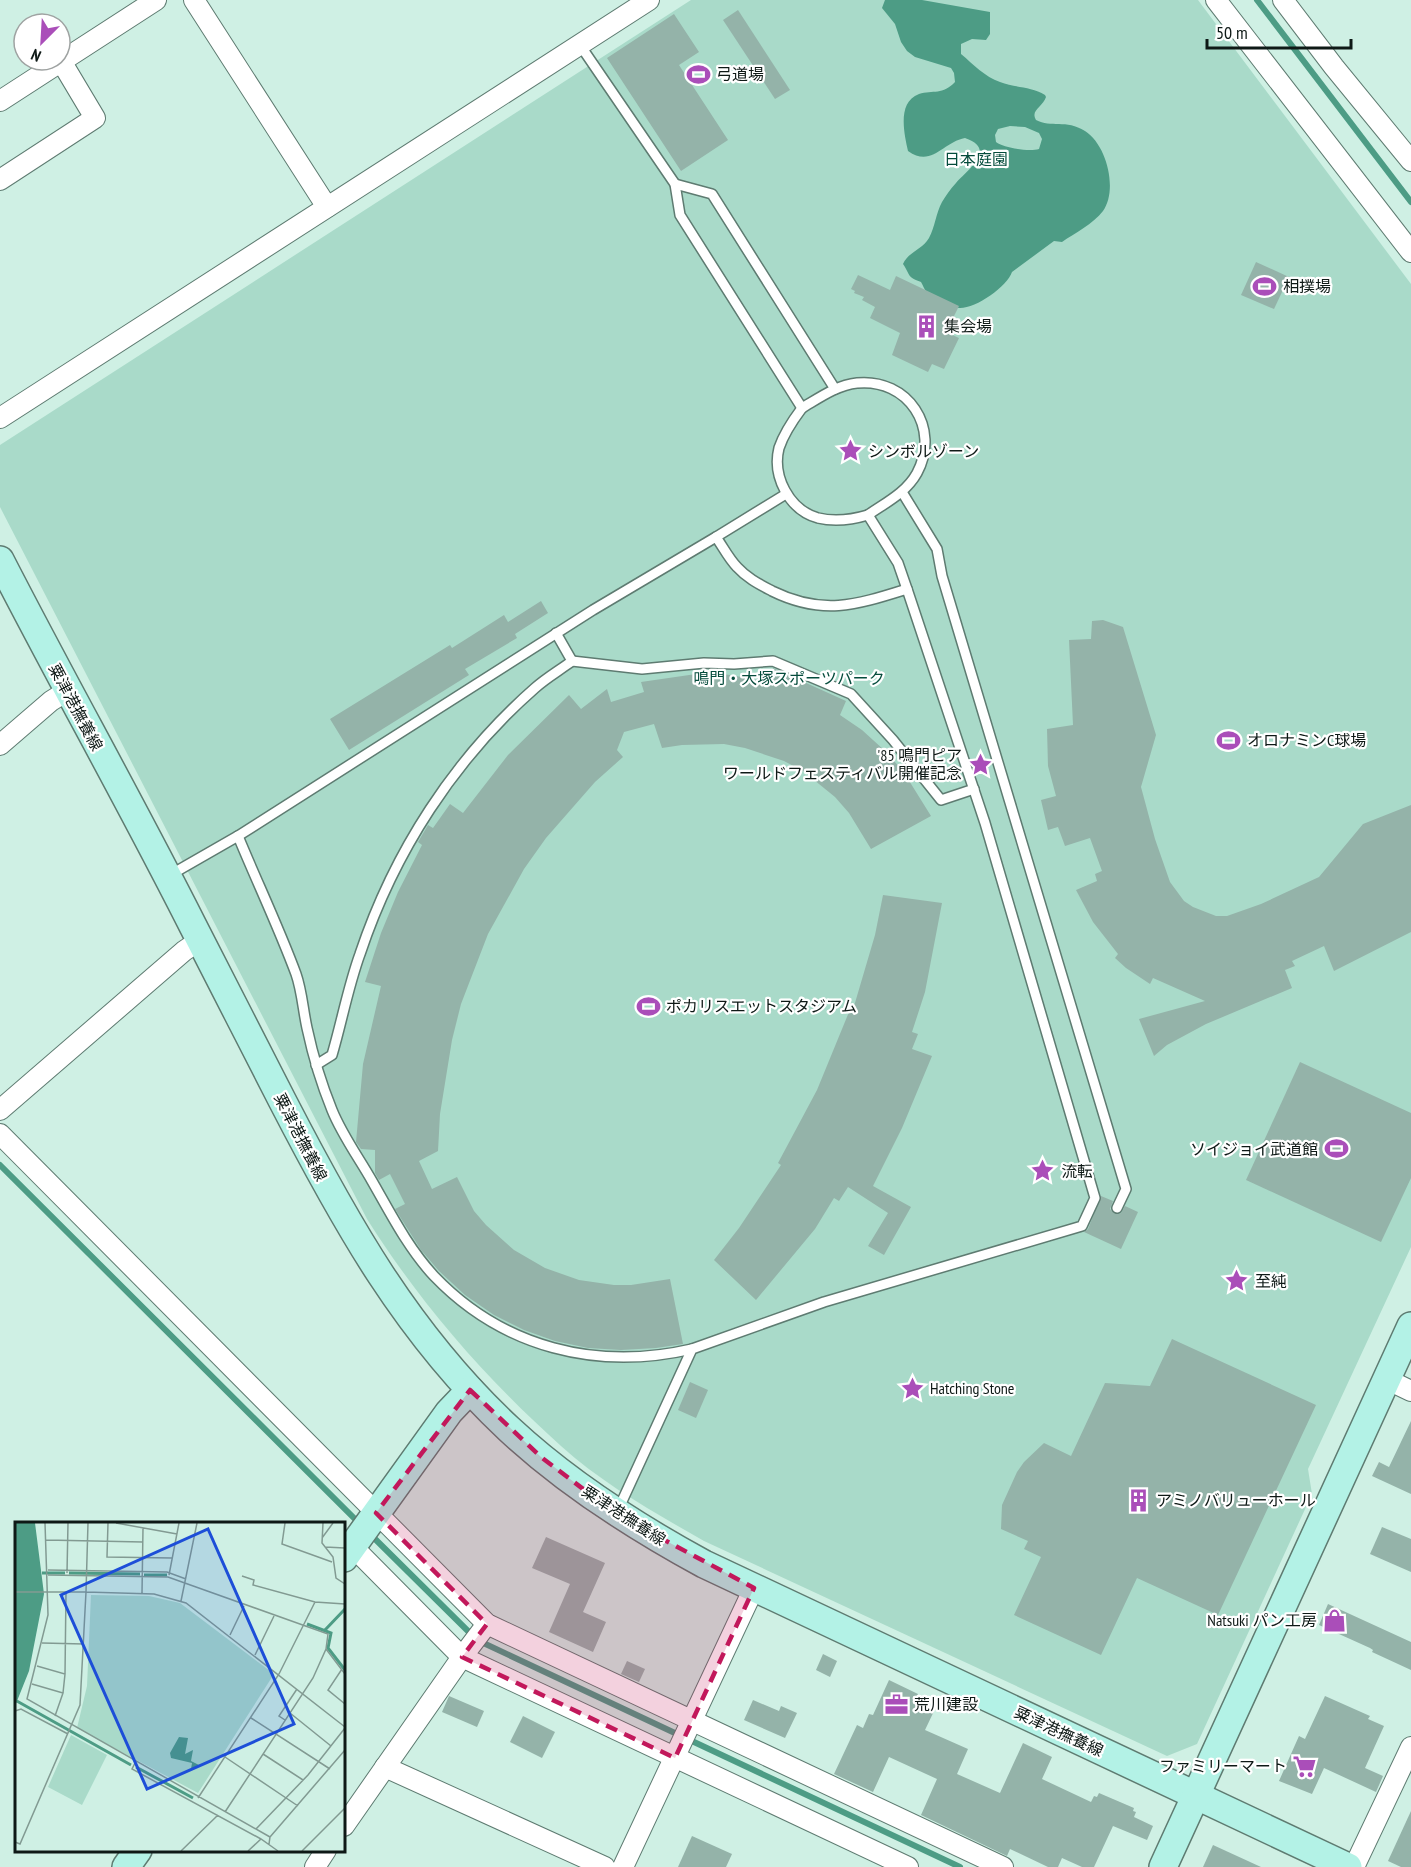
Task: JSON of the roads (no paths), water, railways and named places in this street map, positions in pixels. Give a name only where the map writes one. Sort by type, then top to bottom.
[{"type":"main road","name":"粟津港撫養線","points":[[0,560],[67,691],[168,876],[330,1192],[372,1263],[435,1351],[508,1428],[541,1457],[616,1514],[704,1564],[1348,1867]]},
{"type":"main road","points":[[1163,1867],[1411,1326]]},
{"type":"main road","points":[[350,1549],[449,1412],[470,1390]]},
{"type":"main road","points":[[126,1867],[137,1852]]},
{"type":"street","points":[[72,54],[156,0]]},
{"type":"street","points":[[194,0],[327,207]]},
{"type":"street","points":[[0,418],[649,0]]},
{"type":"street","points":[[1216,0],[1411,252]]},
{"type":"street","points":[[1283,0],[1411,161]]},
{"type":"street","points":[[0,101],[44,72]]},
{"type":"street","points":[[0,180],[95,118],[68,72]]},
{"type":"street","points":[[0,745],[51,701],[67,691]]},
{"type":"street","points":[[0,1110],[184,951],[200,940]]},
{"type":"street","points":[[0,1134],[485,1627],[691,1722],[970,1859],[1002,1867]]},
{"type":"street","points":[[1386,1379],[1411,1391]]},
{"type":"street","points":[[350,1549],[464,1654],[909,1867]]},
{"type":"street","points":[[623,1867],[754,1588]]},
{"type":"street","points":[[345,1825],[485,1627]]},
{"type":"street","points":[[1354,1867],[1411,1747]]},
{"type":"street","points":[[385,1767],[605,1867]]},
{"type":"street","points":[[315,1867],[326,1852]]},
{"type":"lane","points":[[580,45],[675,184],[680,215],[802,408]]},
{"type":"lane","points":[[675,184],[712,194],[835,389]]},
{"type":"lane","points":[[856,383],[874,383],[890,388],[908,398],[923,427],[925,442],[923,457],[916,474],[902,492],[868,515],[838,520],[817,518],[801,510],[786,494],[777,465],[779,449],[785,433],[802,408],[835,389],[856,383]]},
{"type":"lane","points":[[902,492],[936,549],[942,576],[1126,1189],[1117,1208]]},
{"type":"lane","points":[[168,876],[238,836],[556,633],[786,494]]},
{"type":"lane","points":[[238,836],[297,976],[316,1065],[333,1112],[403,1235],[434,1275],[472,1309],[516,1334],[539,1344],[589,1356],[640,1358],[665,1355],[692,1348],[824,1302],[1082,1226],[1095,1198],[974,789],[898,563],[868,515]]},
{"type":"lane","points":[[716,537],[737,567],[754,582],[792,600],[834,607],[907,589]]},
{"type":"lane","points":[[556,633],[572,661]]},
{"type":"lane","points":[[316,1065],[332,1055],[371,921],[385,888],[420,824],[455,773],[485,737],[537,686],[572,661],[642,669],[704,663],[734,664],[773,661],[851,694],[893,740],[941,800],[974,789]]},
{"type":"lane","points":[[616,1514],[692,1348]]},
{"type":"waterway","points":[[1257,0],[1411,202]]},
{"type":"waterway","points":[[0,1165],[361,1525]]},
{"type":"waterway","points":[[370,1534],[477,1640],[960,1867]]},
{"type":"place","name":"弓道場","points":[[698,74]]},
{"type":"place","name":"相撲場","points":[[1265,286]]},
{"type":"place","name":"集会場","points":[[926,326]]},
{"type":"place","name":"シンボルゾーン","points":[[850,451]]},
{"type":"place","name":"オロナミンC球場","points":[[1229,740]]},
{"type":"place","name":"'85 鳴門ピア ワールドフェスティバル開催記念","points":[[980,764]]},
{"type":"place","name":"ポカリスエットスタジアム","points":[[648,1006]]},
{"type":"place","name":"ソイジョイ武道館","points":[[1336,1149]]},
{"type":"place","name":"流転","points":[[1043,1171]]},
{"type":"place","name":"至純","points":[[1237,1281]]},
{"type":"place","name":"Hatching Stone","points":[[912,1388]]},
{"type":"place","name":"アミノバリューホール","points":[[1138,1500]]},
{"type":"place","name":"Natsuki パン工房","points":[[1335,1620]]},
{"type":"place","name":"荒川建設","points":[[896,1704]]},
{"type":"place","name":"ファミリーマート","points":[[1305,1766]]},
{"type":"park label","name":"日本庭園","points":[[976,159]]},
{"type":"park label","name":"鳴門・大塚スポーツパーク","points":[[789,678]]}]
